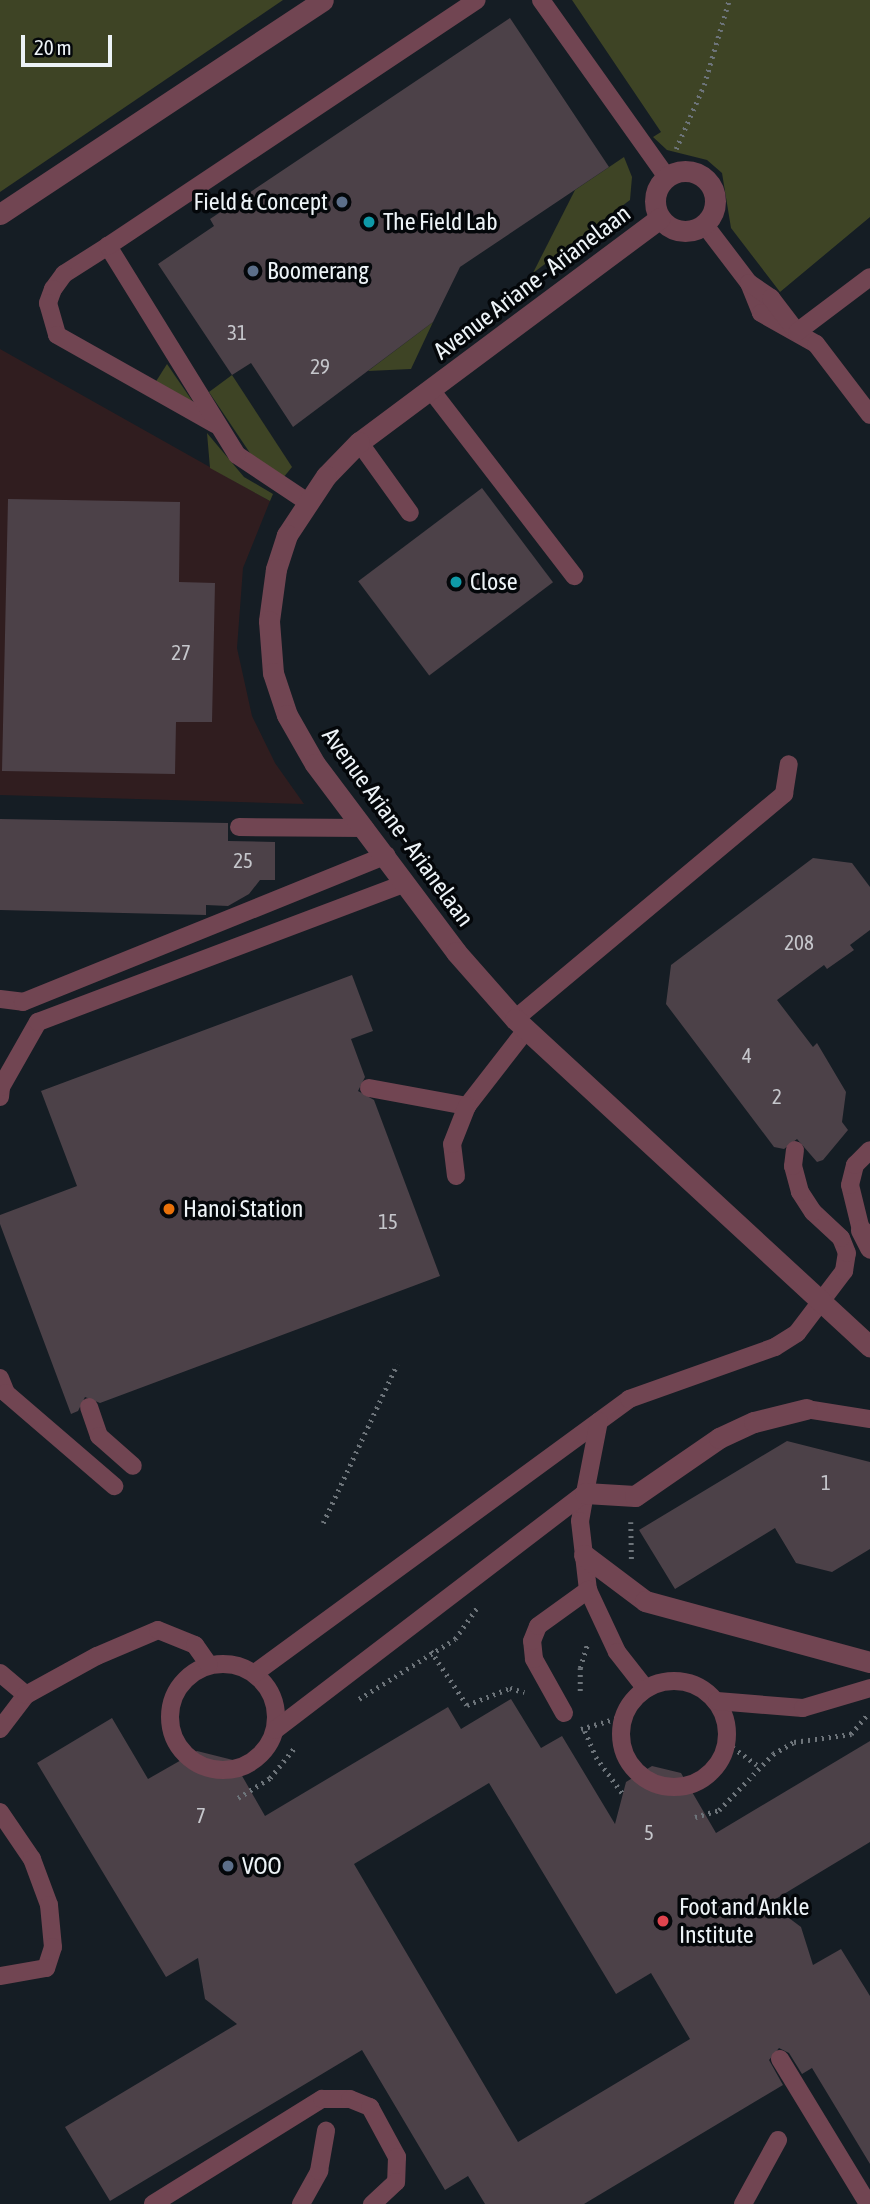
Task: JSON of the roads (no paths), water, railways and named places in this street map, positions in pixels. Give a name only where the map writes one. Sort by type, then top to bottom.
[{"type":"street","points":[[0,214],[323,0]]},
{"type":"street","points":[[670,175],[691,172],[708,181],[715,199],[704,224]]},
{"type":"street","name":"Avenue Ariane - Arianelaan","points":[[670,175],[655,201],[660,218],[686,231],[704,224]]},
{"type":"street","name":"Avenue Ariane - Arianelaan","points":[[660,218],[359,442],[306,502],[287,535],[276,569],[269,621],[273,673],[287,715],[315,764],[386,855],[456,952],[520,1025],[870,1347]]},
{"type":"street","points":[[585,1493],[633,1496],[719,1438],[754,1422],[806,1409]]},
{"type":"street","points":[[584,1555],[620,1585],[645,1601],[870,1662]]},
{"type":"lane","points":[[217,425],[57,335],[48,303],[53,289],[64,274],[477,0]]},
{"type":"lane","points":[[541,0],[670,175]]},
{"type":"lane","points":[[704,224],[749,283],[766,318],[816,344],[870,415]]},
{"type":"lane","points":[[108,246],[237,455],[306,502]]},
{"type":"lane","points":[[797,332],[870,277]]},
{"type":"lane","points":[[430,390],[574,576]]},
{"type":"lane","points":[[359,442],[410,513]]},
{"type":"lane","points":[[456,1176],[452,1144],[467,1106],[520,1025],[784,794],[789,764]]},
{"type":"lane","points":[[239,827],[365,828]]},
{"type":"lane","points":[[0,999],[23,1002],[386,855]]},
{"type":"lane","points":[[0,1097],[1,1087],[38,1022],[406,883]]},
{"type":"lane","points":[[369,1088],[467,1106]]},
{"type":"lane","points":[[255,1673],[629,1399],[775,1347],[797,1333],[844,1271],[847,1253],[841,1238],[800,1192],[793,1166],[795,1150]]},
{"type":"lane","points":[[865,1239],[850,1185],[855,1165],[870,1150]]},
{"type":"lane","points":[[0,1378],[6,1393],[114,1486]]},
{"type":"lane","points":[[89,1407],[99,1436],[133,1466]]},
{"type":"lane","points":[[806,1409],[870,1419]]},
{"type":"lane","points":[[599,1421],[580,1521],[588,1590],[617,1652],[646,1689]]},
{"type":"lane","points":[[275,1730],[274,1698],[255,1673],[233,1665],[209,1665],[183,1682],[170,1711],[176,1742],[186,1755],[213,1770],[245,1766],[259,1758],[275,1730],[585,1493]]},
{"type":"lane","points":[[573,1715],[534,1659],[532,1641],[538,1626],[588,1590]]},
{"type":"lane","points":[[0,1730],[26,1695],[97,1656],[158,1630],[195,1645],[209,1665]]},
{"type":"lane","points":[[0,1673],[26,1695]]},
{"type":"lane","points":[[676,1680],[705,1690],[717,1701],[725,1716],[727,1743],[710,1774],[681,1787],[665,1787],[643,1777],[627,1760],[622,1744],[624,1716],[646,1689],[676,1680]]},
{"type":"lane","points":[[717,1701],[803,1708],[870,1688]]},
{"type":"lane","points":[[0,1812],[32,1859],[50,1905],[53,1947],[46,1968],[0,1976]]},
{"type":"lane","points":[[780,2059],[868,2204]]},
{"type":"lane","points":[[153,2204],[323,2099],[336,2099],[370,2107],[397,2157],[396,2182],[372,2204]]},
{"type":"lane","points":[[301,2204],[319,2171],[326,2132]]},
{"type":"lane","points":[[743,2204],[778,2140]]},
{"type":"place","name":"Field & Concept","points":[[342,202]]},
{"type":"place","name":"The Field Lab","points":[[369,222]]},
{"type":"place","name":"Boomerang","points":[[253,271]]},
{"type":"place","name":"Close","points":[[456,582]]},
{"type":"place","name":"Hanoi Station","points":[[169,1209]]},
{"type":"place","name":"VOO","points":[[228,1866]]},
{"type":"place","name":"Foot and Ankle Institute","points":[[663,1921]]}]
